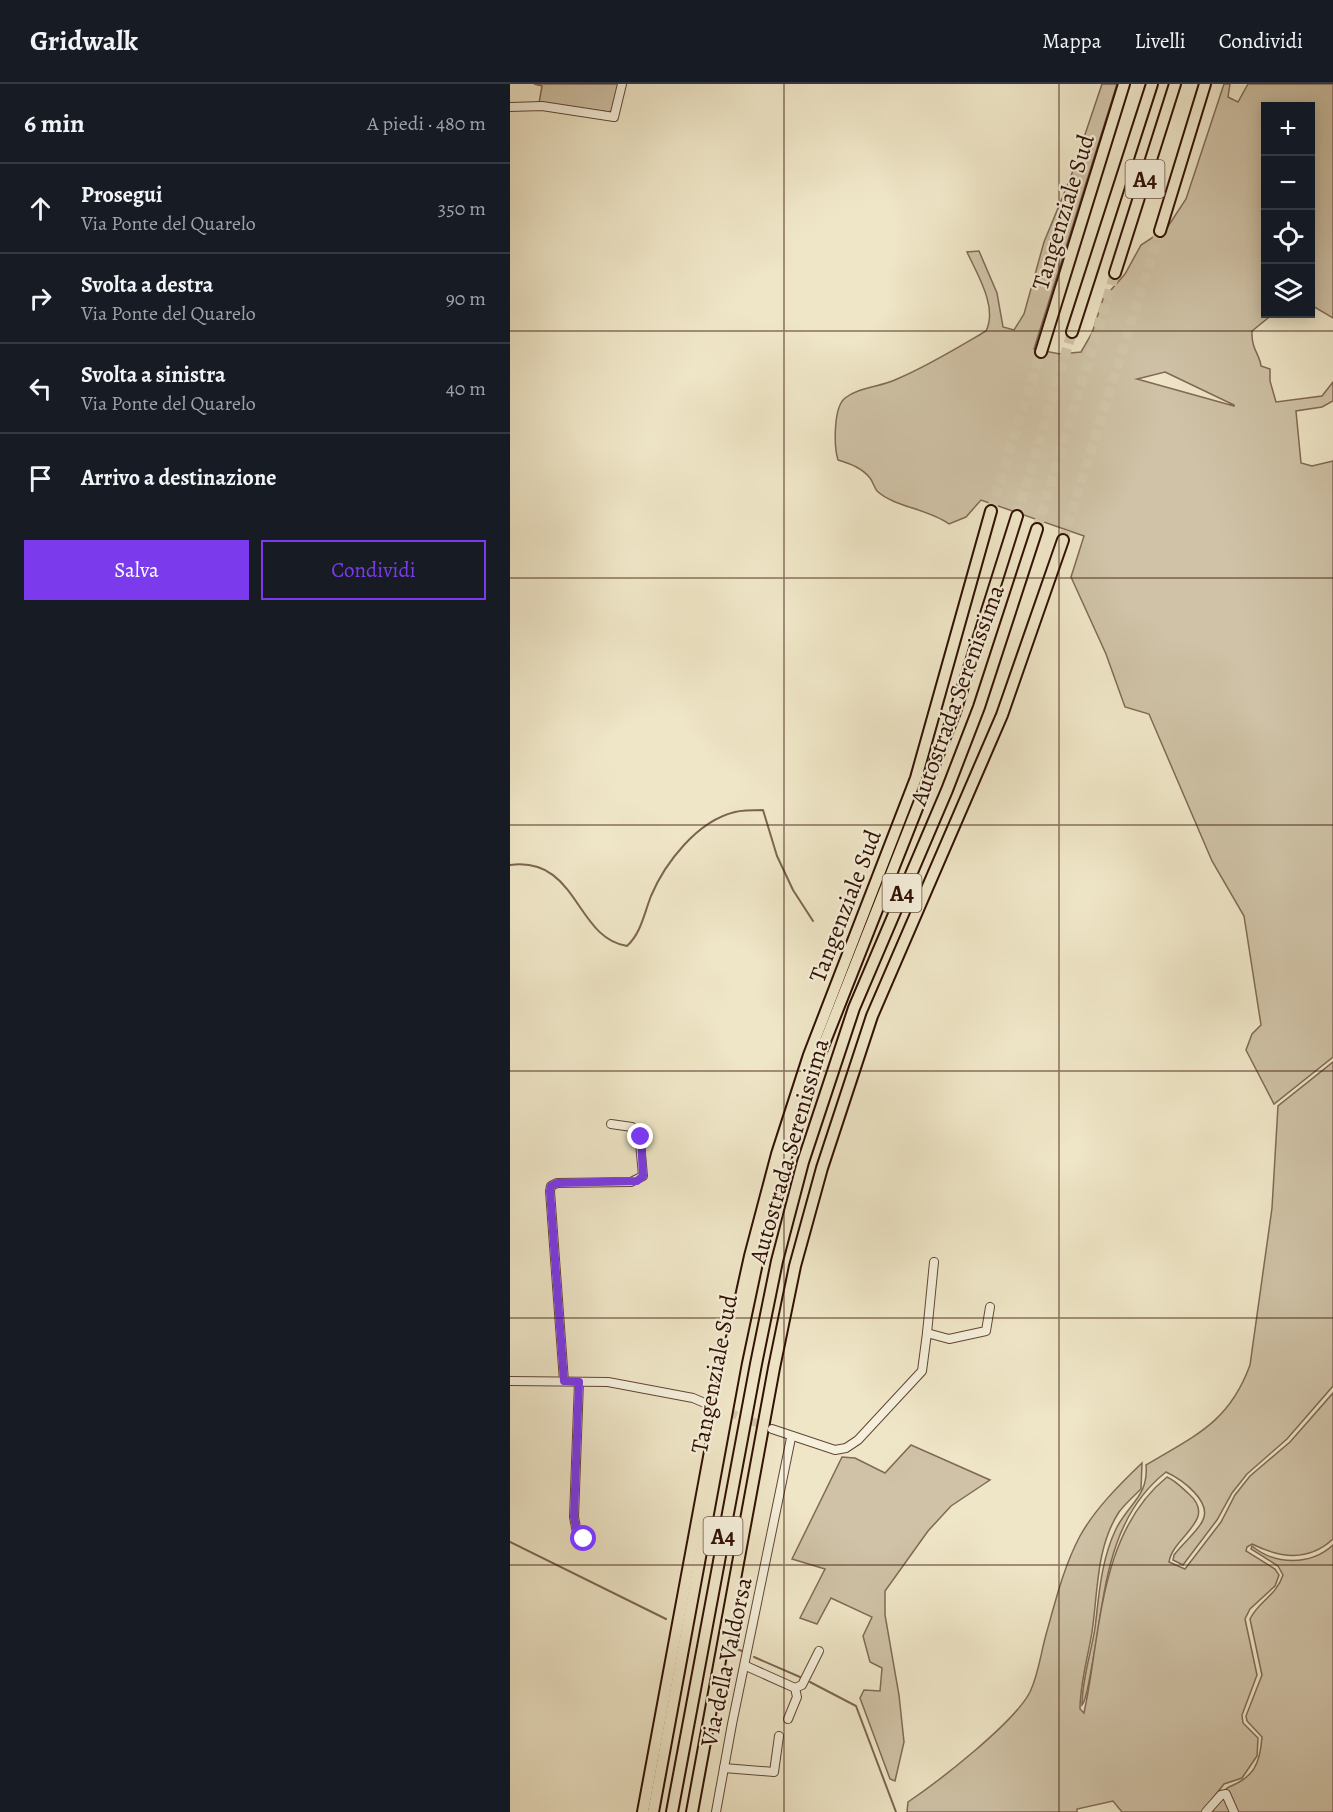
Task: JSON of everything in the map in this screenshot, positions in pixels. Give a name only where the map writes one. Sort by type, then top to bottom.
[{"type":"highway","name":"Tangenziale Sud","points":[[1041,352],[1124,84]]},
{"type":"highway","name":"Tangenziale Sud","points":[[1072,332],[1152,84]]},
{"type":"highway","name":"A4","points":[[1115,273],[1175,84]]},
{"type":"highway","name":"A4","points":[[1160,231],[1205,84]]},
{"type":"highway","name":"Tangenziale Sud","points":[[643,1812],[727,1360],[753,1245],[777,1154],[809,1055],[916,778],[991,511]]},
{"type":"highway","name":"Tangenziale Sud","points":[[653,1812],[736,1362],[758,1258],[786,1157],[818,1059],[955,712],[1017,516]]},
{"type":"highway","name":"Autostrada Serenissima","points":[[672,1812],[756,1364],[777,1261],[803,1162],[854,1008],[947,790],[979,707],[1037,529]]},
{"type":"highway","name":"Autostrada Serenissima","points":[[692,1812],[776,1357],[795,1266],[822,1168],[872,1016],[1002,715],[1063,540]]},
{"type":"street","points":[[510,107],[543,106],[614,117],[622,84]]},
{"type":"street","points":[[564,1381],[550,1191],[551,1186],[557,1183],[631,1182],[643,1176],[639,1132],[632,1127],[611,1124]]},
{"type":"street","points":[[772,1429],[791,1438],[835,1450],[846,1448],[858,1440],[922,1371],[933,1262]]},
{"type":"street","points":[[927,1333],[950,1339],[986,1331],[990,1307]]},
{"type":"street","points":[[510,1381],[609,1382],[693,1398],[706,1404]]},
{"type":"street","points":[[579,1382],[574,1517],[577,1533],[584,1539]]},
{"type":"street","name":"Via della Valdorsa","points":[[716,1812],[791,1438]]},
{"type":"street","points":[[746,1666],[795,1688],[802,1685],[819,1651]]},
{"type":"street","points":[[789,1719],[797,1697],[795,1688]]},
{"type":"street","points":[[724,1768],[774,1772],[779,1736]]},
{"type":"street","points":[[1206,1812],[1221,1795],[1226,1794],[1234,1812]]},
{"type":"shaded area","points":[[534,84],[619,84],[612,111],[609,112],[539,103],[542,86]]},
{"type":"shaded area","points":[[1102,84],[1117,84],[1034,349],[1060,354],[1081,352],[1092,333],[1103,299],[1125,274],[1141,245],[1167,228],[1186,199],[1224,84],[1230,84],[1228,97],[1238,102],[1248,84],[1333,84],[1333,318],[1315,307],[1315,102],[1261,102],[1261,318],[1268,318],[1252,331],[1253,343],[1261,366],[1270,369],[1270,381],[1276,402],[1322,396],[1333,382],[1333,401],[1322,407],[1296,411],[1301,463],[1312,466],[1333,461],[1333,1057],[1274,1104],[1246,1050],[1252,1034],[1261,1025],[1244,916],[1212,861],[1149,714],[1125,707],[1106,654],[1071,577],[1084,536],[981,500],[966,517],[949,524],[884,496],[877,491],[867,475],[856,467],[838,460],[835,437],[836,419],[845,398],[909,374],[986,331],[990,312],[988,301],[981,280],[967,252],[979,251],[997,293],[1003,327],[1014,330],[1024,314],[1044,242],[1070,179]],"holes":[[[1165,372],[1234,406],[1137,379]]]},
{"type":"shaded area","points":[[1333,1062],[1333,1386],[1287,1439],[1247,1474],[1232,1493],[1217,1520],[1183,1565],[1173,1560],[1174,1555],[1202,1522],[1205,1514],[1200,1499],[1180,1480],[1166,1472],[1146,1492],[1130,1514],[1110,1564],[1088,1685],[1082,1705],[1083,1686],[1107,1553],[1121,1520],[1141,1492],[1146,1476],[1146,1465],[1194,1436],[1221,1414],[1232,1401],[1250,1365],[1272,1208],[1278,1106]]},
{"type":"shaded area","points":[[1333,1393],[1333,1539],[1314,1551],[1304,1554],[1283,1555],[1252,1544],[1247,1547],[1246,1551],[1275,1569],[1279,1575],[1275,1586],[1250,1609],[1245,1619],[1257,1675],[1242,1715],[1243,1723],[1258,1738],[1257,1756],[1242,1778],[1224,1784],[1202,1812],[1122,1812],[1113,1801],[1077,1809],[1077,1812],[907,1812],[908,1802],[993,1735],[1030,1692],[1038,1670],[1057,1595],[1074,1547],[1093,1516],[1133,1471],[1142,1463],[1141,1489],[1119,1512],[1111,1526],[1102,1555],[1092,1632],[1081,1690],[1080,1709],[1084,1713],[1106,1587],[1127,1527],[1144,1500],[1167,1477],[1197,1503],[1199,1512],[1196,1520],[1172,1553],[1169,1562],[1185,1569],[1221,1522],[1235,1495],[1250,1476],[1290,1442]]},
{"type":"shaded area","points":[[911,1445],[990,1480],[951,1506],[928,1531],[885,1591],[885,1615],[899,1695],[904,1742],[895,1781],[890,1779],[860,1698],[864,1690],[880,1691],[882,1668],[870,1662],[863,1636],[872,1617],[831,1598],[817,1624],[800,1618],[825,1569],[792,1559],[842,1457],[855,1458],[885,1473]]},
{"type":"shaded area","points":[[1333,1545],[1333,1812],[1208,1812],[1226,1789],[1250,1774],[1260,1755],[1262,1737],[1247,1721],[1246,1716],[1262,1675],[1250,1619],[1276,1588],[1283,1575],[1278,1566],[1251,1549],[1252,1546],[1271,1557],[1282,1560],[1303,1560],[1324,1552]]},
{"type":"waterway","points":[[510,865],[532,866],[550,873],[563,885],[596,929],[610,940],[627,946],[639,929],[657,883],[684,845],[708,824],[721,817],[738,811],[763,810],[777,856],[793,890],[813,921]]},
{"type":"waterway","points":[[510,1542],[666,1619]]},
{"type":"waterway","points":[[732,1647],[742,1651]]},
{"type":"waterway","points":[[754,1657],[800,1677]]},
{"type":"waterway","points":[[810,1682],[856,1706],[896,1812]]},
{"type":"tunnel","points":[[1063,540],[1160,231]]},
{"type":"tunnel","points":[[1037,529],[1115,273]]},
{"type":"tunnel","points":[[1017,516],[1072,332]]},
{"type":"tunnel","points":[[991,511],[1041,352]]},
{"type":"tunnel","points":[[707,1404],[767,1427]]},
{"type":"route","points":[[584,1539],[577,1533],[574,1517],[579,1382],[564,1381],[550,1191],[551,1186],[557,1183],[637,1181],[643,1176],[641,1137]]}]
